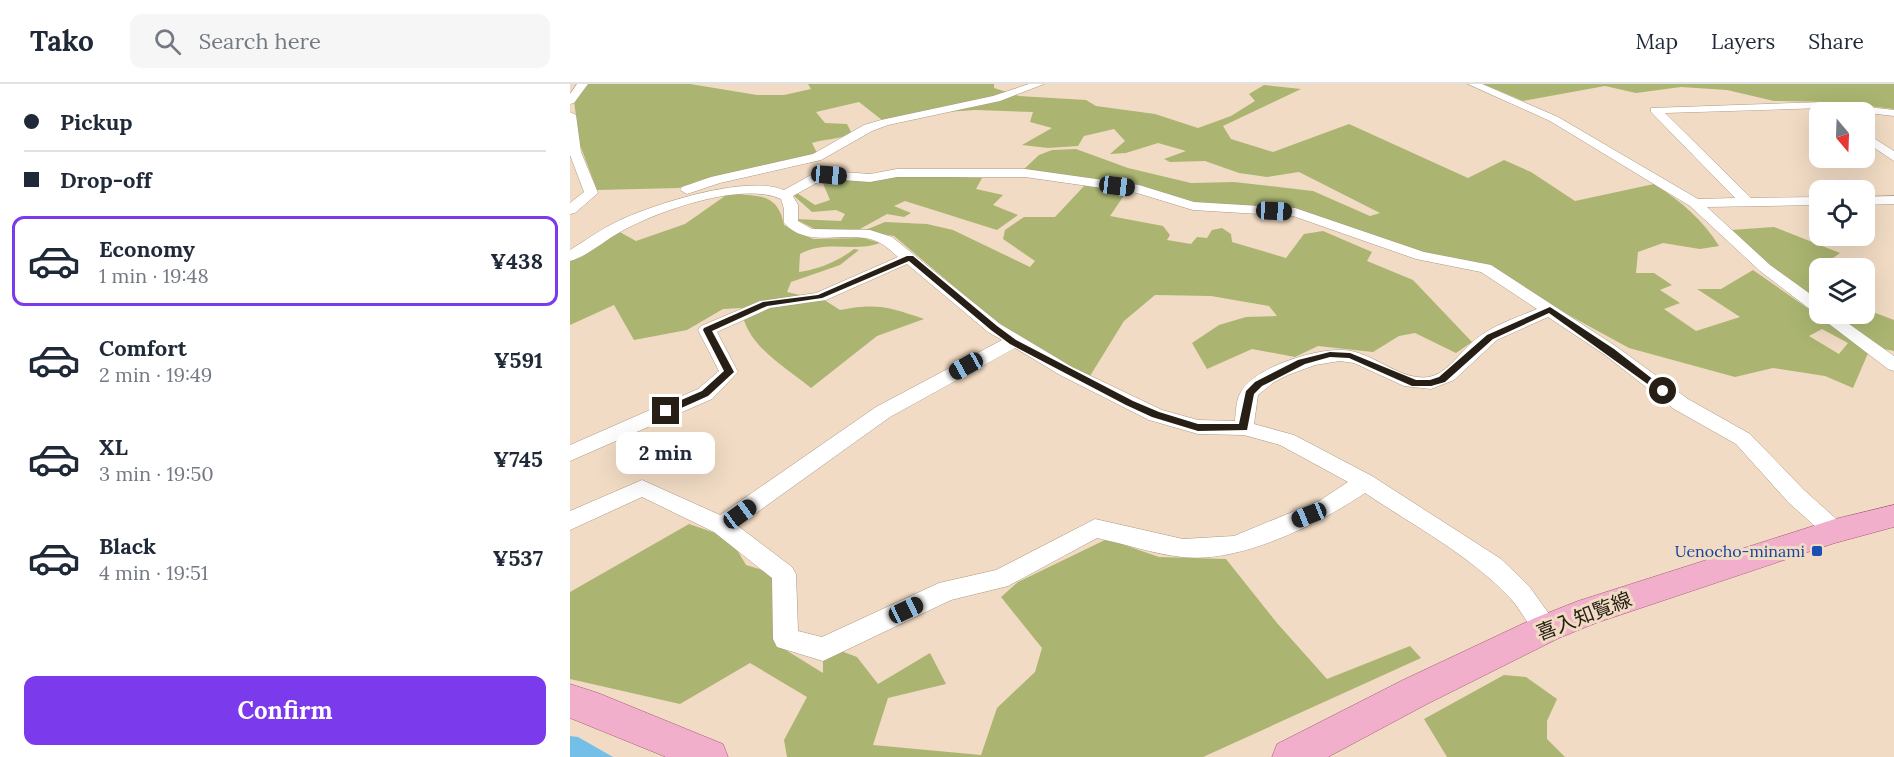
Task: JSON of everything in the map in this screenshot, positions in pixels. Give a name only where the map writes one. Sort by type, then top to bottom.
[{"type":"main road","name":"喜入知覧線","points":[[1290,757],[1415,692],[1547,628],[1589,611],[1834,531],[1894,516]]},
{"type":"main road","points":[[570,701],[598,710],[710,757]]},
{"type":"street","points":[[570,101],[583,84]]},
{"type":"street","points":[[649,213],[681,192],[716,180],[817,157],[868,128],[885,122],[996,99],[1040,84]]},
{"type":"street","points":[[1473,84],[1554,119],[1695,203],[1765,268],[1809,301]]},
{"type":"street","points":[[1748,202],[1655,110],[1809,105]]},
{"type":"street","points":[[1875,111],[1894,113]]},
{"type":"street","points":[[570,115],[575,152],[591,193],[570,210]]},
{"type":"street","points":[[1875,143],[1894,157]]},
{"type":"street","points":[[786,195],[816,178],[829,175],[870,178],[897,173],[1025,173],[1139,189],[1193,206],[1295,212],[1421,256],[1486,268],[1611,351],[1681,404],[1743,439],[1796,496],[1834,531]]},
{"type":"street","points":[[570,256],[628,221],[649,213],[747,189],[766,189],[786,195],[791,203],[791,223],[809,233],[870,234],[887,240],[1013,342],[1076,376],[1156,415],[1198,427],[1244,428],[1287,440],[1365,482],[1493,566],[1521,593],[1547,628]]},
{"type":"street","points":[[1875,201],[1894,200]]},
{"type":"street","points":[[1695,203],[1809,201]]},
{"type":"street","points":[[570,453],[705,394],[729,372],[707,330],[766,304],[820,297],[910,257]]},
{"type":"street","points":[[1244,428],[1250,393],[1258,384],[1302,362],[1330,355],[1350,356],[1415,384],[1431,383],[1442,380],[1490,337],[1550,310]]},
{"type":"street","points":[[1839,324],[1894,365]]},
{"type":"street","points":[[722,526],[883,412],[1013,342]]},
{"type":"street","points":[[570,521],[642,488],[722,526],[784,574],[786,639],[822,649],[947,590],[1000,579],[1095,528],[1183,548],[1234,545],[1327,507],[1365,482]]},
{"type":"green space","points":[[587,84],[690,84],[757,95],[784,95],[811,89],[808,84],[994,84],[994,88],[1019,96],[1086,100],[1096,106],[1155,114],[1198,128],[1231,116],[1255,101],[1249,94],[1264,85],[1301,89],[1223,126],[1231,139],[1273,152],[1349,124],[1468,178],[1504,160],[1531,172],[1575,201],[1654,184],[1691,212],[1719,246],[1700,249],[1663,243],[1638,252],[1636,273],[1654,273],[1672,285],[1660,290],[1680,303],[1664,309],[1696,331],[1740,317],[1697,289],[1721,289],[1753,270],[1809,309],[1809,324],[1830,324],[1869,351],[1853,388],[1825,376],[1773,368],[1735,377],[1629,348],[1552,306],[1490,266],[1422,253],[1291,208],[1195,204],[1023,170],[1039,155],[1052,150],[1076,149],[1128,168],[1191,183],[1234,182],[1313,191],[1370,216],[1380,213],[1299,172],[1267,177],[1239,173],[1205,161],[1170,162],[1164,159],[1186,151],[1158,143],[1126,153],[1110,154],[1125,141],[1114,129],[1084,136],[1078,146],[1048,148],[1022,145],[1052,128],[1030,122],[1033,112],[976,110],[913,114],[882,120],[859,102],[816,112],[825,123],[847,124],[851,132],[842,137],[812,143],[817,153],[701,180],[679,188],[597,190],[580,145],[574,101]],"holes":[[[1822,329],[1848,343],[1839,354],[1809,336]]]},
{"type":"green space","points":[[1483,84],[1894,84],[1894,109],[1875,107],[1875,102],[1774,101],[1727,90],[1681,87],[1636,93],[1605,86],[1523,101]]},
{"type":"green space","points":[[897,175],[982,178],[976,189],[1003,195],[993,205],[1018,215],[997,230],[905,201],[894,206],[911,213],[904,217],[887,214],[860,229],[815,229],[795,219],[841,221],[845,214],[836,210],[812,212],[793,195],[797,193],[815,205],[830,200],[822,181],[828,177]]},
{"type":"green space","points":[[1085,185],[1127,191],[1110,216],[1163,226],[1170,235],[1167,240],[1191,244],[1197,237],[1207,238],[1212,230],[1222,228],[1231,234],[1232,242],[1286,258],[1304,234],[1323,231],[1372,252],[1367,261],[1413,280],[1472,342],[1456,353],[1415,333],[1399,336],[1373,352],[1318,346],[1295,357],[1252,349],[1207,369],[1192,343],[1219,325],[1246,317],[1277,316],[1269,306],[1211,296],[1155,295],[1124,321],[1090,376],[1014,337],[894,236],[863,231],[885,222],[927,224],[953,230],[1030,267],[1035,261],[1003,239],[1005,230],[1024,217],[1055,217]]},
{"type":"green space","points":[[735,194],[767,199],[778,208],[784,225],[813,239],[863,238],[880,243],[860,247],[821,247],[800,254],[799,272],[828,264],[854,249],[859,250],[840,265],[791,282],[787,292],[826,301],[840,310],[883,307],[924,319],[877,336],[811,388],[778,363],[758,344],[744,321],[741,308],[723,309],[687,330],[634,340],[614,305],[570,325],[570,259],[618,231],[636,241],[685,224],[725,196]]},
{"type":"green space","points":[[1774,227],[1809,241],[1809,246],[1822,246],[1840,253],[1833,258],[1809,258],[1809,297],[1767,266],[1731,230]]},
{"type":"green space","points":[[1875,313],[1894,320],[1894,351],[1884,349],[1848,324],[1875,324]]},
{"type":"green space","points":[[689,524],[730,538],[746,565],[775,574],[776,644],[823,673],[823,657],[841,651],[857,657],[878,684],[930,653],[946,684],[888,698],[873,745],[981,755],[997,708],[1035,672],[1042,648],[1001,597],[1018,582],[1107,539],[1159,557],[1226,559],[1277,623],[1327,679],[1410,646],[1421,658],[1203,757],[787,757],[784,740],[807,697],[750,663],[680,704],[570,679],[570,592]]},
{"type":"green space","points":[[1504,675],[1526,677],[1557,699],[1547,721],[1547,739],[1565,757],[1447,757],[1424,719]]},
{"type":"water","points":[[570,736],[578,737],[613,757],[570,757]]},
{"type":"place","name":"Uenocho-minami","points":[[1817,551]]},
{"type":"route","points":[[666,411],[705,394],[729,372],[707,330],[766,304],[820,297],[910,257],[1013,342],[1129,403],[1156,415],[1198,427],[1244,428],[1250,393],[1258,384],[1302,362],[1330,355],[1350,356],[1415,384],[1442,380],[1490,337],[1550,310],[1611,351],[1663,391]]}]
